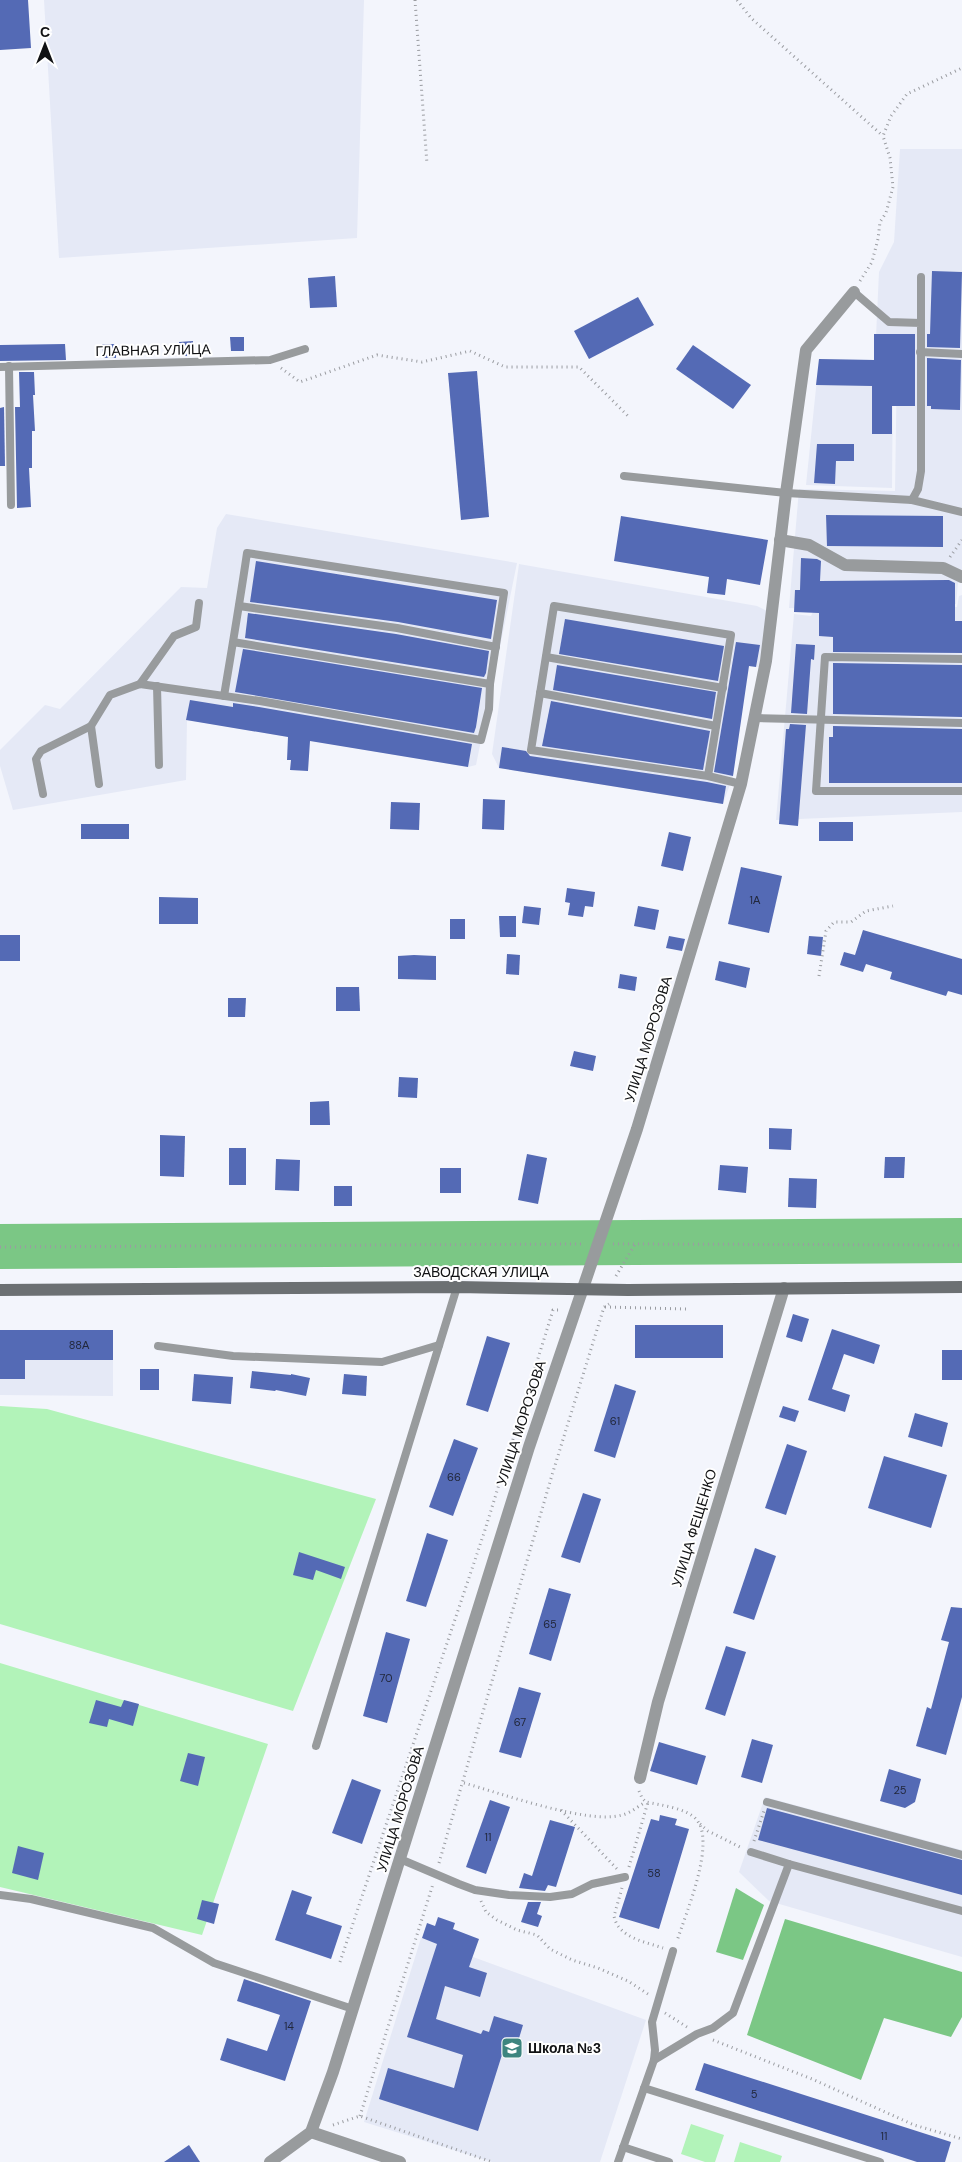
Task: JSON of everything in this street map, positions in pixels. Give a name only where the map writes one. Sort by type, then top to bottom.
[{"type":"street","name":"УЛИЦА МОРОЗОВА","points":[[310,2132],[333,2072],[526,1456],[637,1129],[740,784],[764,672],[806,350],[854,292]]},
{"type":"street","points":[[780,540],[809,545],[845,566],[943,568],[962,577]]},
{"type":"street","name":"ЗАВОДСКАЯ УЛИЦА","points":[[0,1290],[457,1286],[628,1290],[962,1287]]},
{"type":"street","name":"УЛИЦА ФЕЩЕНКО","points":[[640,1778],[658,1702],[784,1288]]},
{"type":"street","points":[[270,2162],[310,2132],[400,2162]]},
{"type":"lane","points":[[912,500],[918,489],[921,471],[921,277]]},
{"type":"lane","points":[[854,292],[889,322],[921,323]]},
{"type":"lane","name":"ГЛАВНАЯ УЛИЦА","points":[[0,367],[270,360],[305,349]]},
{"type":"lane","points":[[920,352],[962,354]]},
{"type":"lane","points":[[9,366],[11,505]]},
{"type":"lane","points":[[624,476],[786,492],[912,500],[962,512]]},
{"type":"lane","points":[[43,794],[36,759],[41,751],[91,726],[110,695],[140,684],[224,696],[481,740],[489,709],[490,684],[504,593],[248,553],[224,696]]},
{"type":"lane","points":[[140,684],[174,636],[196,627],[199,603]]},
{"type":"lane","points":[[239,606],[397,628],[496,646]]},
{"type":"lane","points":[[708,776],[731,635],[554,606],[531,750],[708,776],[740,784]]},
{"type":"lane","points":[[233,642],[490,684]]},
{"type":"lane","points":[[546,657],[722,688]]},
{"type":"lane","points":[[962,659],[824,657],[816,792],[962,791]]},
{"type":"lane","points":[[158,686],[159,765]]},
{"type":"lane","points":[[540,694],[716,726]]},
{"type":"lane","points":[[755,718],[962,723]]},
{"type":"lane","points":[[91,726],[99,784]]},
{"type":"lane","points":[[316,1746],[457,1286]]},
{"type":"lane","points":[[158,1346],[233,1356],[382,1362],[439,1345]]},
{"type":"lane","points":[[767,1802],[962,1855]]},
{"type":"lane","points":[[751,1852],[962,1911]]},
{"type":"lane","points":[[400,1860],[475,1890],[509,1896],[550,1897],[572,1894],[592,1884],[626,1877]]},
{"type":"lane","points":[[654,2060],[697,2034],[713,2028],[733,2013],[789,1864]]},
{"type":"lane","points":[[0,1896],[31,1899],[153,1928],[214,1963],[353,2009]]},
{"type":"lane","points":[[618,2162],[654,2060],[655,2050],[651,2030],[673,1951]]},
{"type":"lane","points":[[644,2088],[880,2162]]},
{"type":"lane","points":[[623,2147],[669,2162]]},
{"type":"path","points":[[415,0],[427,164]]},
{"type":"path","points":[[737,0],[751,18],[883,136],[890,158],[893,187],[886,213],[880,222],[872,262],[854,292]]},
{"type":"path","points":[[883,136],[891,116],[907,94],[962,68]]},
{"type":"path","points":[[270,360],[300,382],[377,355],[422,362],[470,350],[505,368],[578,367],[628,416]]},
{"type":"path","points":[[943,568],[962,540]]},
{"type":"path","points":[[819,976],[826,931],[834,922],[851,922],[866,911],[893,906]]},
{"type":"path","points":[[0,1247],[598,1244],[962,1245]]},
{"type":"path","points":[[615,1279],[635,1244]]},
{"type":"path","points":[[360,2116],[464,1783],[552,1475],[604,1308],[614,1300]]},
{"type":"path","points":[[604,1308],[686,1309]]},
{"type":"path","points":[[340,1962],[484,1533],[552,1310],[574,1310]]},
{"type":"path","points":[[640,1778],[640,1794],[647,1802],[686,1812],[708,1831],[751,1852],[767,1802]]},
{"type":"path","points":[[464,1783],[561,1810],[596,1817],[610,1818],[623,1815],[647,1802]]},
{"type":"path","points":[[626,1877],[647,1802]]},
{"type":"path","points":[[673,1951],[695,1886],[704,1841],[700,1824]]},
{"type":"path","points":[[475,1890],[486,1912],[497,1920],[517,1930],[537,1935],[550,1949],[572,1960],[598,1968],[628,1981],[650,1995],[656,2008],[697,2034],[812,2079],[914,2125],[962,2139]]},
{"type":"path","points":[[310,2132],[360,2116],[492,2162]]},
{"type":"shaded area","points":[[44,0],[364,0],[357,238],[59,258]]},
{"type":"shaded area","points":[[900,149],[962,149],[962,581],[958,583],[956,604],[816,599],[810,609],[789,608],[799,489],[895,491],[897,359],[875,358],[879,272],[894,242]]},
{"type":"shaded area","points":[[819,359],[893,360],[892,488],[806,485]]},
{"type":"shaded area","points":[[226,514],[517,563],[476,765],[468,767],[187,720],[186,780],[13,810],[0,766],[0,750],[45,705],[60,709],[181,587],[207,588],[217,528]]},
{"type":"shaded area","points":[[519,564],[757,606],[767,611],[760,667],[748,666],[733,776],[723,804],[499,768],[492,754]]},
{"type":"shaded area","points":[[962,595],[962,812],[776,820],[794,614],[811,616],[818,601],[957,607],[959,596]]},
{"type":"shaded area","points":[[0,1330],[113,1330],[113,1396],[0,1395]]},
{"type":"shaded area","points":[[765,1797],[962,1850],[962,1957],[769,1901],[739,1872]]},
{"type":"shaded area","name":"Школа №3","points":[[421,1938],[646,2020],[600,2162],[492,2162],[364,2122]]},
{"type":"green space","points":[[962,1218],[962,1263],[0,1269],[0,1224]]},
{"type":"green space","points":[[0,1406],[47,1409],[376,1499],[293,1711],[0,1624]]},
{"type":"green space","points":[[0,1663],[268,1744],[202,1935],[0,1887]]},
{"type":"green space","points":[[736,1888],[764,1905],[743,1960],[716,1952]]},
{"type":"green space","points":[[785,1919],[962,1972],[962,2017],[951,2037],[884,2018],[861,2080],[747,2035]]},
{"type":"green space","points":[[691,2124],[724,2135],[715,2162],[705,2162],[681,2154]]},
{"type":"green space","points":[[740,2142],[782,2156],[780,2162],[734,2162]]},
{"type":"building","points":[[0,0],[28,0],[31,48],[0,50]]},
{"type":"building","points":[[932,271],[962,272],[960,348],[927,347],[927,334],[930,334]]},
{"type":"building","points":[[335,276],[337,307],[310,308],[308,278]]},
{"type":"building","points":[[638,297],[654,325],[589,359],[574,331]]},
{"type":"building","points":[[874,334],[915,334],[915,406],[892,406],[892,434],[872,434],[872,386],[816,385],[819,359],[874,360]]},
{"type":"building","points":[[230,337],[244,337],[244,351],[231,351]]},
{"type":"building","points":[[193,341],[193,356],[179,356],[179,342]]},
{"type":"building","points":[[65,344],[66,360],[0,361],[0,345]]},
{"type":"building","points":[[102,344],[116,344],[116,358],[103,358]]},
{"type":"building","points":[[693,345],[751,385],[733,409],[676,369]]},
{"type":"building","points":[[927,358],[961,360],[960,410],[931,409],[931,406],[927,406]]},
{"type":"building","points":[[477,371],[489,517],[461,520],[448,373]]},
{"type":"building","points":[[19,372],[34,372],[35,431],[32,431],[32,468],[29,468],[31,507],[17,508],[15,407],[20,407]]},
{"type":"building","points":[[4,407],[5,466],[0,466],[0,408]]},
{"type":"building","points":[[817,444],[854,444],[854,461],[836,461],[835,484],[814,483]]},
{"type":"building","points":[[826,515],[943,516],[943,547],[827,546]]},
{"type":"building","points":[[621,516],[768,540],[760,585],[727,579],[725,595],[707,593],[709,577],[614,561]]},
{"type":"building","points":[[801,558],[821,561],[820,581],[949,580],[955,583],[955,621],[962,621],[962,653],[833,652],[833,637],[819,636],[819,613],[794,612],[795,590],[800,590]]},
{"type":"building","points":[[256,561],[497,600],[491,639],[398,622],[250,602]]},
{"type":"building","points":[[248,613],[396,634],[489,651],[486,673],[484,677],[245,638]]},
{"type":"building","points":[[565,619],[724,646],[718,681],[559,654]]},
{"type":"building","points":[[736,642],[760,645],[756,667],[749,666],[733,776],[714,772]]},
{"type":"building","points":[[796,644],[815,645],[814,660],[811,659],[807,714],[791,713]]},
{"type":"building","points":[[243,649],[482,688],[474,733],[235,692]]},
{"type":"building","points":[[833,663],[962,665],[962,717],[833,714]]},
{"type":"building","points":[[557,665],[716,692],[712,719],[553,690]]},
{"type":"building","points":[[190,700],[233,707],[233,703],[259,707],[472,744],[468,767],[310,741],[308,771],[290,770],[291,760],[287,760],[288,737],[186,720]]},
{"type":"building","points":[[551,701],[710,731],[703,770],[542,746]]},
{"type":"building","points":[[790,724],[806,725],[798,826],[779,824],[786,729],[789,729]]},
{"type":"building","points":[[833,726],[962,729],[962,783],[829,783],[829,737],[833,737]]},
{"type":"building","points":[[502,747],[526,751],[530,756],[726,786],[723,804],[499,768]]},
{"type":"building","points":[[483,799],[505,800],[504,830],[482,829]]},
{"type":"building","points":[[391,802],[420,803],[419,830],[390,829]]},
{"type":"building","points":[[819,822],[853,822],[853,841],[819,841]]},
{"type":"building","points":[[81,824],[129,824],[129,839],[81,839]]},
{"type":"building","points":[[669,832],[691,837],[683,871],[661,866]]},
{"type":"building","points":[[741,867],[782,876],[769,933],[728,924]]},
{"type":"building","points":[[567,888],[595,892],[593,907],[585,906],[583,917],[568,915],[570,903],[565,902]]},
{"type":"building","points":[[159,897],[198,898],[198,924],[159,924]]},
{"type":"building","points":[[524,906],[541,908],[539,925],[522,923]]},
{"type":"building","points":[[638,906],[659,910],[655,930],[634,926]]},
{"type":"building","points":[[499,916],[516,916],[516,937],[500,937]]},
{"type":"building","points":[[450,919],[465,919],[465,939],[450,939]]},
{"type":"building","points":[[863,930],[962,959],[962,995],[948,991],[946,996],[890,979],[892,972],[866,964],[863,972],[840,965],[844,952],[855,955]]},
{"type":"building","points":[[0,935],[20,935],[20,961],[0,961]]},
{"type":"building","points":[[669,936],[685,939],[682,951],[666,948]]},
{"type":"building","points":[[809,936],[823,937],[821,956],[807,954]]},
{"type":"building","points":[[507,954],[520,955],[519,975],[506,974]]},
{"type":"building","points":[[398,956],[436,956],[436,980],[398,979]]},
{"type":"building","points":[[719,961],[750,968],[746,988],[715,980]]},
{"type":"building","points":[[620,974],[637,977],[635,991],[618,988]]},
{"type":"building","points":[[336,987],[359,987],[360,1011],[336,1011]]},
{"type":"building","points":[[228,998],[246,998],[245,1017],[228,1017]]},
{"type":"building","points":[[574,1051],[596,1056],[593,1071],[570,1066]]},
{"type":"building","points":[[399,1077],[418,1078],[417,1098],[398,1097]]},
{"type":"building","points":[[329,1101],[330,1125],[310,1125],[310,1102]]},
{"type":"building","points":[[769,1128],[792,1129],[791,1150],[769,1149]]},
{"type":"building","points":[[160,1135],[185,1136],[184,1177],[160,1176]]},
{"type":"building","points":[[229,1148],[246,1148],[246,1185],[229,1185]]},
{"type":"building","points":[[527,1154],[547,1158],[538,1204],[518,1200]]},
{"type":"building","points":[[885,1157],[905,1157],[904,1178],[884,1178]]},
{"type":"building","points":[[276,1159],[300,1160],[299,1191],[275,1190]]},
{"type":"building","points":[[720,1165],[748,1167],[746,1193],[718,1190]]},
{"type":"building","points":[[440,1168],[461,1168],[461,1193],[440,1193]]},
{"type":"building","points":[[789,1178],[817,1179],[816,1208],[788,1207]]},
{"type":"building","points":[[334,1186],[352,1186],[352,1206],[334,1206]]},
{"type":"building","points":[[793,1314],[809,1319],[802,1342],[786,1337]]},
{"type":"building","points":[[635,1325],[723,1325],[723,1358],[635,1358]]},
{"type":"building","points":[[832,1329],[880,1345],[874,1364],[844,1354],[832,1389],[850,1395],[845,1412],[808,1400]]},
{"type":"building","points":[[0,1330],[113,1330],[113,1360],[25,1360],[25,1379],[0,1379]]},
{"type":"building","points":[[487,1336],[510,1343],[488,1412],[466,1405]]},
{"type":"building","points":[[942,1350],[962,1350],[962,1380],[942,1380]]},
{"type":"building","points":[[140,1369],[159,1369],[159,1390],[140,1390]]},
{"type":"building","points":[[252,1371],[291,1374],[310,1378],[306,1396],[276,1390],[250,1388]]},
{"type":"building","points":[[194,1374],[233,1377],[231,1404],[192,1401]]},
{"type":"building","points":[[344,1374],[367,1376],[366,1396],[342,1394]]},
{"type":"building","points":[[615,1384],[636,1391],[615,1458],[594,1451]]},
{"type":"building","points":[[783,1406],[799,1411],[795,1422],[779,1417]]},
{"type":"building","points":[[915,1413],[948,1423],[942,1447],[908,1437]]},
{"type":"building","points":[[454,1439],[478,1448],[453,1516],[429,1507]]},
{"type":"building","points":[[787,1444],[807,1451],[786,1515],[765,1508]]},
{"type":"building","points":[[884,1456],[947,1475],[931,1528],[868,1508]]},
{"type":"building","points":[[583,1493],[601,1499],[580,1563],[561,1557]]},
{"type":"building","points":[[427,1533],[448,1540],[426,1607],[406,1601]]},
{"type":"building","points":[[755,1548],[776,1556],[754,1620],[733,1613]]},
{"type":"building","points":[[299,1552],[345,1567],[341,1579],[316,1570],[313,1580],[293,1575]]},
{"type":"building","points":[[549,1588],[571,1594],[551,1661],[529,1654]]},
{"type":"building","points":[[951,1607],[962,1608],[962,1697],[946,1755],[916,1746],[927,1707],[931,1709],[949,1642],[941,1640]]},
{"type":"building","points":[[386,1632],[410,1639],[387,1723],[363,1716]]},
{"type":"building","points":[[726,1646],[746,1652],[725,1716],[705,1709]]},
{"type":"building","points":[[519,1687],[541,1693],[521,1758],[499,1752]]},
{"type":"building","points":[[96,1700],[121,1707],[124,1700],[139,1704],[133,1726],[109,1719],[107,1727],[89,1723]]},
{"type":"building","points":[[752,1739],[773,1745],[762,1783],[741,1777]]},
{"type":"building","points":[[659,1742],[706,1756],[697,1785],[650,1771]]},
{"type":"building","points":[[188,1753],[205,1757],[198,1786],[180,1781]]},
{"type":"building","points":[[889,1769],[921,1779],[915,1802],[905,1808],[880,1801]]},
{"type":"building","points":[[352,1779],[381,1790],[362,1844],[332,1833]]},
{"type":"building","points":[[490,1800],[510,1807],[486,1874],[466,1867]]},
{"type":"building","points":[[767,1808],[962,1860],[962,1895],[758,1840]]},
{"type":"building","points":[[660,1815],[677,1819],[675,1825],[689,1829],[659,1929],[619,1917],[651,1819],[659,1821]]},
{"type":"building","points":[[550,1820],[575,1827],[556,1887],[548,1885],[545,1891],[519,1888],[524,1873],[532,1876]]},
{"type":"building","points":[[18,1846],[44,1853],[38,1880],[12,1873]]},
{"type":"building","points":[[292,1890],[312,1897],[306,1914],[342,1926],[331,1959],[275,1940]]},
{"type":"building","points":[[202,1900],[219,1904],[214,1924],[197,1919]]},
{"type":"building","points":[[528,1902],[541,1902],[537,1914],[542,1916],[538,1927],[521,1922]]},
{"type":"building","points":[[438,1917],[455,1923],[453,1929],[479,1939],[469,1967],[487,1973],[480,1997],[445,1986],[436,2019],[481,2034],[483,2030],[489,2032],[494,2016],[523,2025],[517,2045],[506,2042],[478,2131],[379,2099],[388,2068],[454,2088],[463,2055],[407,2037],[437,1944],[422,1938],[427,1923],[435,1926]]},
{"type":"building","points":[[244,1979],[311,2001],[285,2081],[220,2060],[227,2038],[267,2051],[280,2015],[237,2001]]},
{"type":"building","points":[[704,2063],[951,2142],[945,2162],[917,2162],[695,2090]]},
{"type":"building","points":[[189,2145],[200,2162],[164,2162]]},
{"type":"place","name":"Школа №3","points":[[512,2048]]}]
